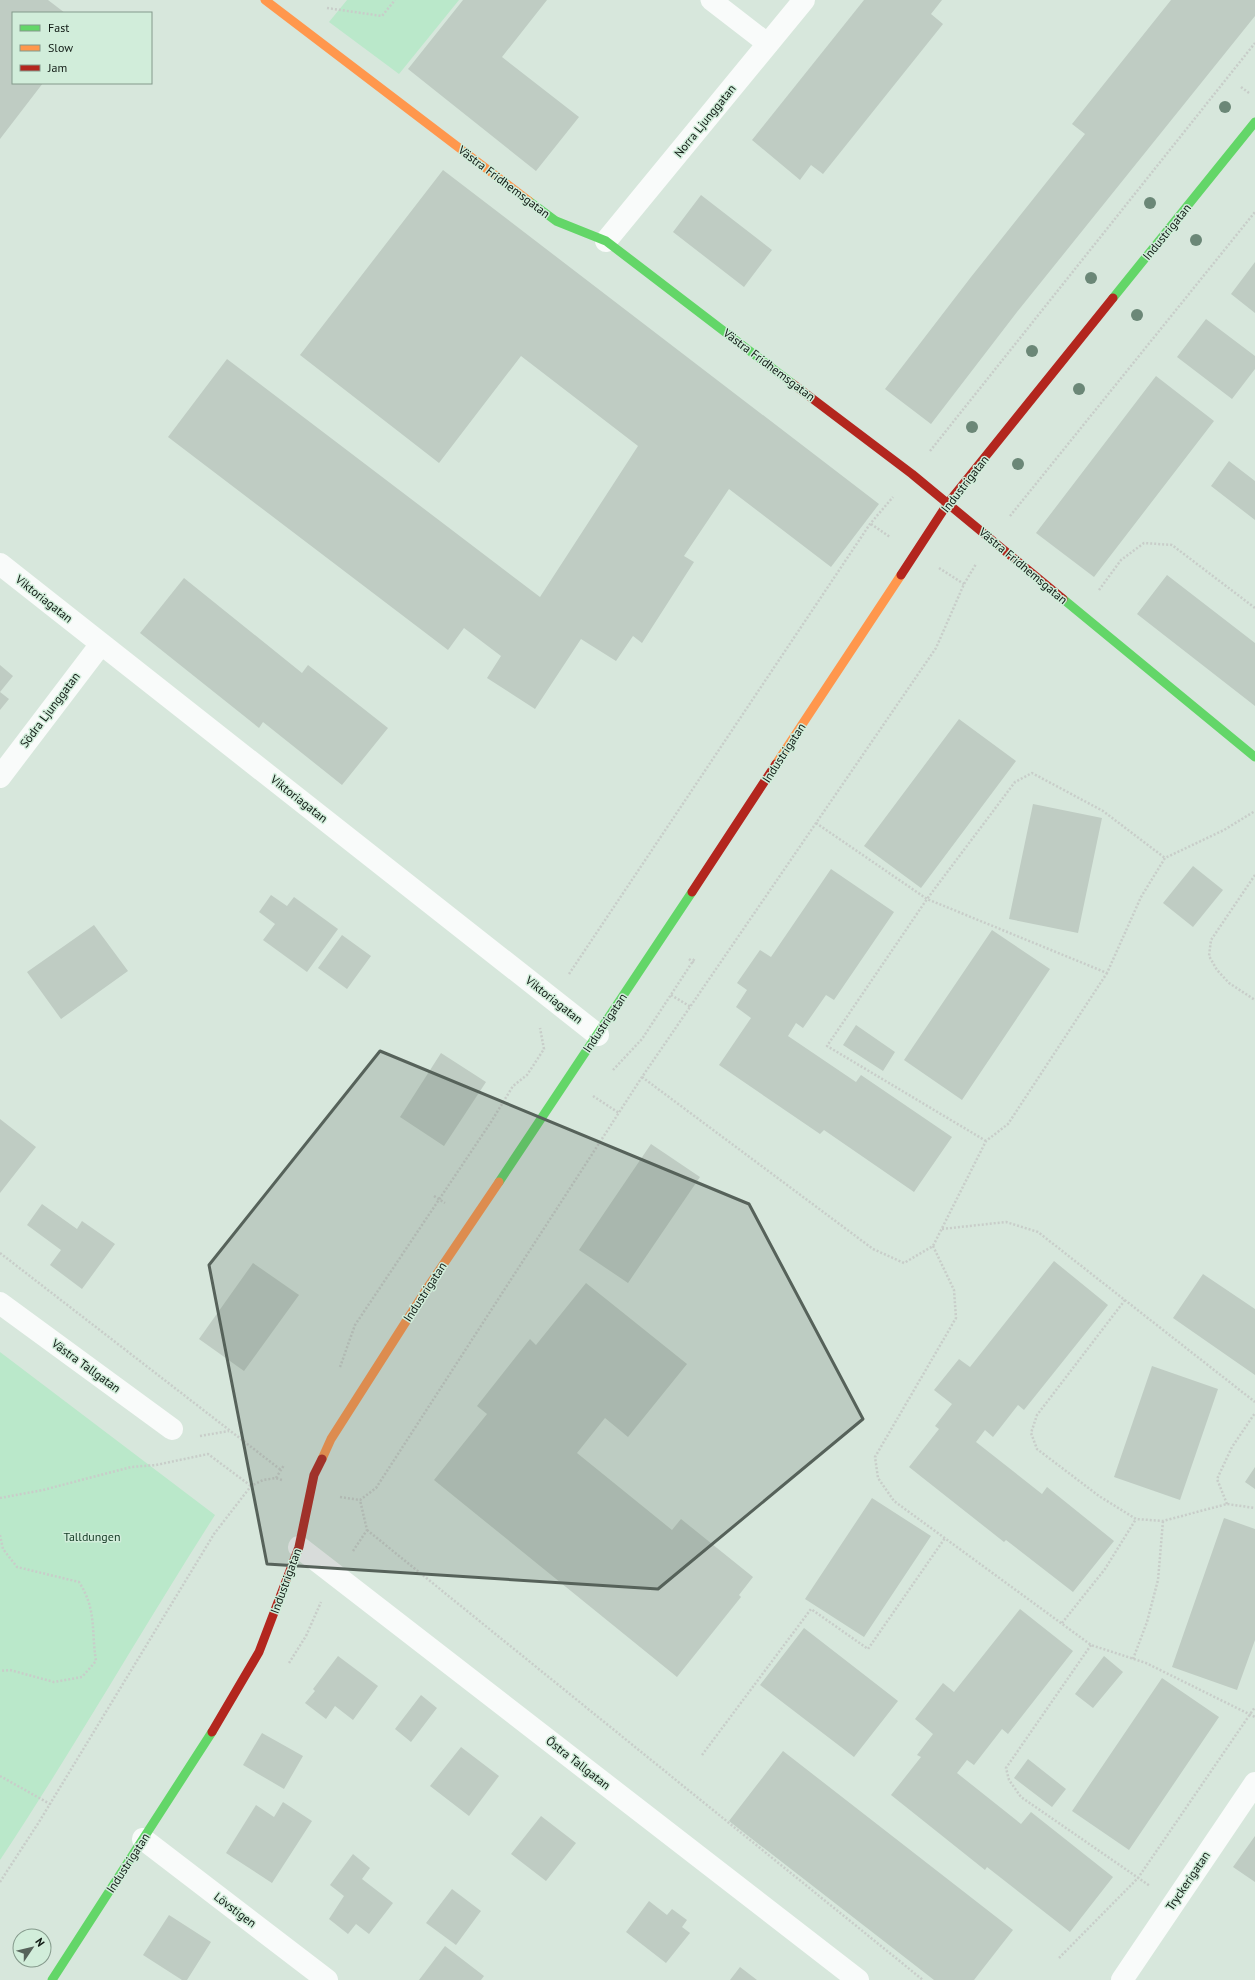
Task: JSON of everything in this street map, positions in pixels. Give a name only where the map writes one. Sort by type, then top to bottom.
[{"type":"street","name":"Västra Fridhemsgatan","points":[[265,0],[556,221],[570,228],[593,234],[606,241],[912,474],[1255,757]]},
{"type":"street","name":"Norra Ljunggatan","points":[[606,241],[804,0]]},
{"type":"street","name":"Industrigatan","points":[[52,1980],[226,1710],[259,1652],[299,1547],[314,1475],[331,1439],[471,1222],[598,1035],[948,504],[1255,122]]},
{"type":"street","name":"Viktoriagatan","points":[[0,564],[553,998],[598,1035]]},
{"type":"street","name":"Södra Ljunggatan","points":[[0,777],[101,644]]},
{"type":"street","name":"Västra Tallgatan","points":[[0,1303],[172,1429]]},
{"type":"street","name":"Östra Tallgatan","points":[[299,1547],[858,1980]]},
{"type":"street","name":"Tryckerigatan","points":[[1122,1980],[1255,1783]]},
{"type":"street","name":"Lövstigen","points":[[143,1839],[327,1980]]},
{"type":"lane","points":[[712,0],[768,44]]},
{"type":"path","points":[[320,7],[382,16],[395,0]]},
{"type":"path","points":[[337,1374],[355,1325],[440,1200],[513,1086],[527,1075],[544,1049],[539,1022],[553,998],[870,524],[912,474],[1255,43]]},
{"type":"path","points":[[1241,87],[1251,95]]},
{"type":"path","points":[[0,1882],[50,1804],[214,1534],[251,1486],[263,1480],[276,1478],[351,1500],[360,1500],[376,1488],[642,1077],[936,648],[964,584],[991,540],[1255,212]]},
{"type":"path","points":[[1080,614],[1121,560],[1144,543],[1172,545],[1255,608]]},
{"type":"path","points":[[986,1141],[827,1046],[927,899],[1015,782],[1032,773],[1103,811],[1165,858]]},
{"type":"path","points":[[642,1077],[873,1249],[904,1262],[933,1246],[986,1141],[1008,1124],[1108,973],[1141,897],[1165,858],[1224,830],[1255,811]]},
{"type":"path","points":[[816,823],[927,899],[1108,973]]},
{"type":"path","points":[[1255,875],[1211,940],[1209,956],[1217,970],[1229,983],[1255,1000]]},
{"type":"path","points":[[611,1072],[642,1039],[696,958]]},
{"type":"path","points":[[689,960],[694,963]]},
{"type":"path","points":[[672,995],[691,1007]]},
{"type":"path","points":[[590,1094],[619,1113]]},
{"type":"path","points":[[434,1196],[445,1203]]},
{"type":"path","points":[[941,1229],[1006,1222],[1038,1232],[1255,1402]]},
{"type":"path","points":[[933,1246],[954,1290],[956,1318],[875,1457],[878,1478],[894,1501],[1091,1645],[1133,1659],[1255,1717]]},
{"type":"path","points":[[0,1253],[281,1470]]},
{"type":"path","points":[[1125,1300],[1037,1415],[1031,1433],[1037,1449],[1099,1496],[1136,1519],[1163,1522],[1227,1504],[1255,1508]]},
{"type":"path","points":[[1227,1504],[1217,1479],[1232,1447],[1255,1413]]},
{"type":"path","points":[[0,1498],[43,1490],[131,1466],[156,1465],[208,1454],[251,1486]]},
{"type":"path","points":[[276,1478],[285,1464]]},
{"type":"path","points":[[1062,1623],[1105,1569],[1136,1519]]},
{"type":"path","points":[[1133,1659],[1147,1622],[1158,1580],[1163,1522]]},
{"type":"path","points":[[367,1530],[923,1980]]},
{"type":"path","points":[[0,1535],[4,1548],[16,1567],[79,1582],[88,1596],[93,1616],[93,1639],[96,1661],[82,1677],[54,1682],[10,1670],[0,1671]]},
{"type":"path","points":[[702,1755],[811,1609],[868,1649],[945,1538]]},
{"type":"path","points":[[1091,1645],[1006,1768],[1009,1780],[1021,1797],[1174,1902]]},
{"type":"path","points":[[1059,1958],[1138,1878],[1251,1715],[1255,1706]]},
{"type":"path","points":[[0,1776],[50,1804]]},
{"type":"highlighted area","points":[[380,1051],[749,1204],[863,1419],[658,1589],[267,1564],[209,1265]]},
{"type":"green space","points":[[347,0],[459,0],[399,74],[329,22]]},
{"type":"green space","name":"Talldungen","points":[[0,1352],[215,1515],[0,1860]]},
{"type":"building","points":[[0,0],[48,0],[64,12],[12,12],[12,84],[42,84],[0,139]]},
{"type":"building","points":[[463,0],[547,0],[502,57],[579,117],[536,171],[408,69]]},
{"type":"building","points":[[864,0],[942,0],[931,14],[943,24],[823,174],[811,165],[800,180],[752,140]]},
{"type":"building","points":[[1171,0],[1255,0],[1255,16],[1017,312],[931,424],[885,389],[971,277],[1085,134],[1072,124]]},
{"type":"building","points":[[443,170],[879,504],[831,567],[729,489],[684,556],[694,562],[642,643],[633,636],[616,661],[581,639],[535,709],[487,678],[501,656],[464,628],[448,650],[168,437],[227,359],[540,597],[638,446],[521,356],[439,463],[300,355]]},
{"type":"building","points":[[701,195],[772,250],[744,287],[673,232]]},
{"type":"building","points":[[1255,262],[1255,313],[1231,294]]},
{"type":"building","points":[[1206,319],[1255,356],[1255,369],[1232,399],[1177,357]]},
{"type":"building","points":[[1156,376],[1214,421],[1094,577],[1036,533]]},
{"type":"building","points":[[1229,461],[1255,481],[1255,520],[1211,486]]},
{"type":"building","points":[[1167,575],[1255,643],[1255,706],[1137,614]]},
{"type":"building","points":[[184,578],[302,673],[308,665],[388,728],[342,785],[263,722],[259,728],[140,633]]},
{"type":"building","points":[[0,665],[13,676],[0,692]]},
{"type":"building","points":[[0,692],[9,699],[0,710]]},
{"type":"building","points":[[959,719],[1016,761],[921,888],[864,846]]},
{"type":"building","points":[[1033,804],[1102,818],[1078,933],[1009,919]]},
{"type":"building","points":[[1193,866],[1223,890],[1193,927],[1163,903]]},
{"type":"building","points":[[831,869],[894,912],[834,1000],[826,995],[803,1028],[796,1023],[788,1036],[856,1082],[861,1075],[952,1137],[914,1192],[824,1130],[820,1134],[719,1065],[751,1018],[736,1007],[747,990],[737,983],[760,950],[771,957]]},
{"type":"building","points":[[271,895],[287,906],[294,897],[338,929],[307,972],[263,940],[275,924],[259,912]]},
{"type":"building","points":[[94,925],[128,971],[61,1019],[27,972]]},
{"type":"building","points":[[992,930],[1050,969],[962,1100],[904,1060]]},
{"type":"building","points":[[342,935],[371,956],[347,989],[318,968]]},
{"type":"building","points":[[856,1025],[895,1052],[883,1071],[843,1045]]},
{"type":"building","points":[[441,1053],[486,1082],[444,1146],[400,1117]]},
{"type":"building","points":[[0,1119],[36,1147],[0,1193]]},
{"type":"building","points":[[651,1144],[700,1177],[628,1283],[579,1250]]},
{"type":"building","points":[[42,1204],[77,1229],[82,1221],[115,1244],[82,1289],[50,1265],[61,1250],[27,1225]]},
{"type":"building","points":[[1054,1261],[1108,1305],[1024,1410],[1018,1405],[993,1437],[985,1430],[976,1442],[1042,1494],[1047,1487],[1114,1541],[1073,1592],[1006,1540],[1004,1542],[909,1467],[939,1429],[935,1426],[952,1404],[934,1390],[959,1359],[970,1367]]},
{"type":"building","points":[[253,1263],[299,1295],[244,1371],[199,1339]]},
{"type":"building","points":[[1203,1274],[1255,1309],[1255,1375],[1173,1318]]},
{"type":"building","points":[[586,1283],[687,1364],[628,1437],[605,1418],[577,1453],[672,1530],[681,1519],[753,1577],[739,1595],[741,1597],[677,1677],[434,1480],[487,1414],[477,1406],[530,1339],[536,1345]]},
{"type":"building","points":[[1152,1366],[1218,1389],[1180,1500],[1114,1477]]},
{"type":"building","points":[[1255,1467],[1255,1489],[1245,1482]]},
{"type":"building","points":[[872,1498],[931,1536],[864,1637],[805,1599]]},
{"type":"building","points":[[1224,1518],[1255,1529],[1255,1640],[1237,1690],[1172,1667]]},
{"type":"building","points":[[1020,1609],[1073,1651],[1008,1734],[1002,1729],[974,1765],[967,1760],[957,1773],[1021,1824],[1031,1812],[1113,1877],[1070,1932],[987,1867],[985,1870],[891,1795],[921,1757],[917,1755],[933,1734],[915,1719],[943,1683],[954,1692]]},
{"type":"building","points":[[804,1628],[898,1701],[854,1757],[760,1685]]},
{"type":"building","points":[[338,1656],[378,1686],[353,1720],[335,1706],[326,1719],[305,1703],[315,1691],[313,1689]]},
{"type":"building","points":[[1104,1656],[1123,1672],[1093,1708],[1075,1694]]},
{"type":"building","points":[[1162,1678],[1219,1717],[1129,1850],[1072,1811]]},
{"type":"building","points":[[421,1695],[437,1708],[411,1742],[395,1729]]},
{"type":"building","points":[[262,1733],[303,1756],[284,1789],[243,1765]]},
{"type":"building","points":[[461,1747],[499,1776],[469,1816],[430,1786]]},
{"type":"building","points":[[783,1751],[1013,1930],[974,1980],[934,1980],[729,1821]]},
{"type":"building","points":[[1028,1759],[1066,1789],[1052,1807],[1014,1778]]},
{"type":"building","points":[[283,1802],[312,1821],[272,1883],[226,1853],[256,1805],[274,1817]]},
{"type":"building","points":[[541,1816],[576,1843],[546,1881],[511,1854]]},
{"type":"building","points":[[1255,1836],[1255,1882],[1233,1867]]},
{"type":"building","points":[[353,1854],[370,1868],[362,1879],[393,1903],[369,1934],[356,1924],[348,1934],[329,1919],[344,1896],[330,1885]]},
{"type":"building","points":[[452,1889],[481,1911],[456,1945],[426,1923]]},
{"type":"building","points":[[649,1901],[667,1915],[672,1909],[687,1920],[682,1927],[690,1933],[666,1963],[626,1932]]},
{"type":"building","points":[[169,1915],[211,1942],[187,1980],[182,1980],[143,1955]]},
{"type":"building","points":[[445,1946],[484,1976],[481,1980],[419,1980]]},
{"type":"building","points":[[740,1967],[757,1980],[730,1980]]},
{"type":"traffic: fast","points":[[1113,298],[1255,122]]},
{"type":"traffic: fast","points":[[529,201],[556,221],[606,241],[793,384]]},
{"type":"traffic: fast","points":[[1063,599],[1255,757]]},
{"type":"traffic: fast","points":[[499,1182],[692,892]]},
{"type":"traffic: fast","points":[[52,1980],[212,1732]]},
{"type":"traffic: slow","points":[[265,0],[529,201]]},
{"type":"traffic: slow","points":[[776,764],[901,575]]},
{"type":"traffic: slow","points":[[322,1459],[331,1439],[428,1287],[499,1182]]},
{"type":"traffic: jam","points":[[901,575],[948,503],[1113,298]]},
{"type":"traffic: jam","points":[[793,384],[912,474],[1063,599]]},
{"type":"traffic: jam","points":[[692,892],[776,764]]},
{"type":"traffic: jam","points":[[212,1732],[259,1652],[299,1547],[314,1475],[322,1459]]}]
